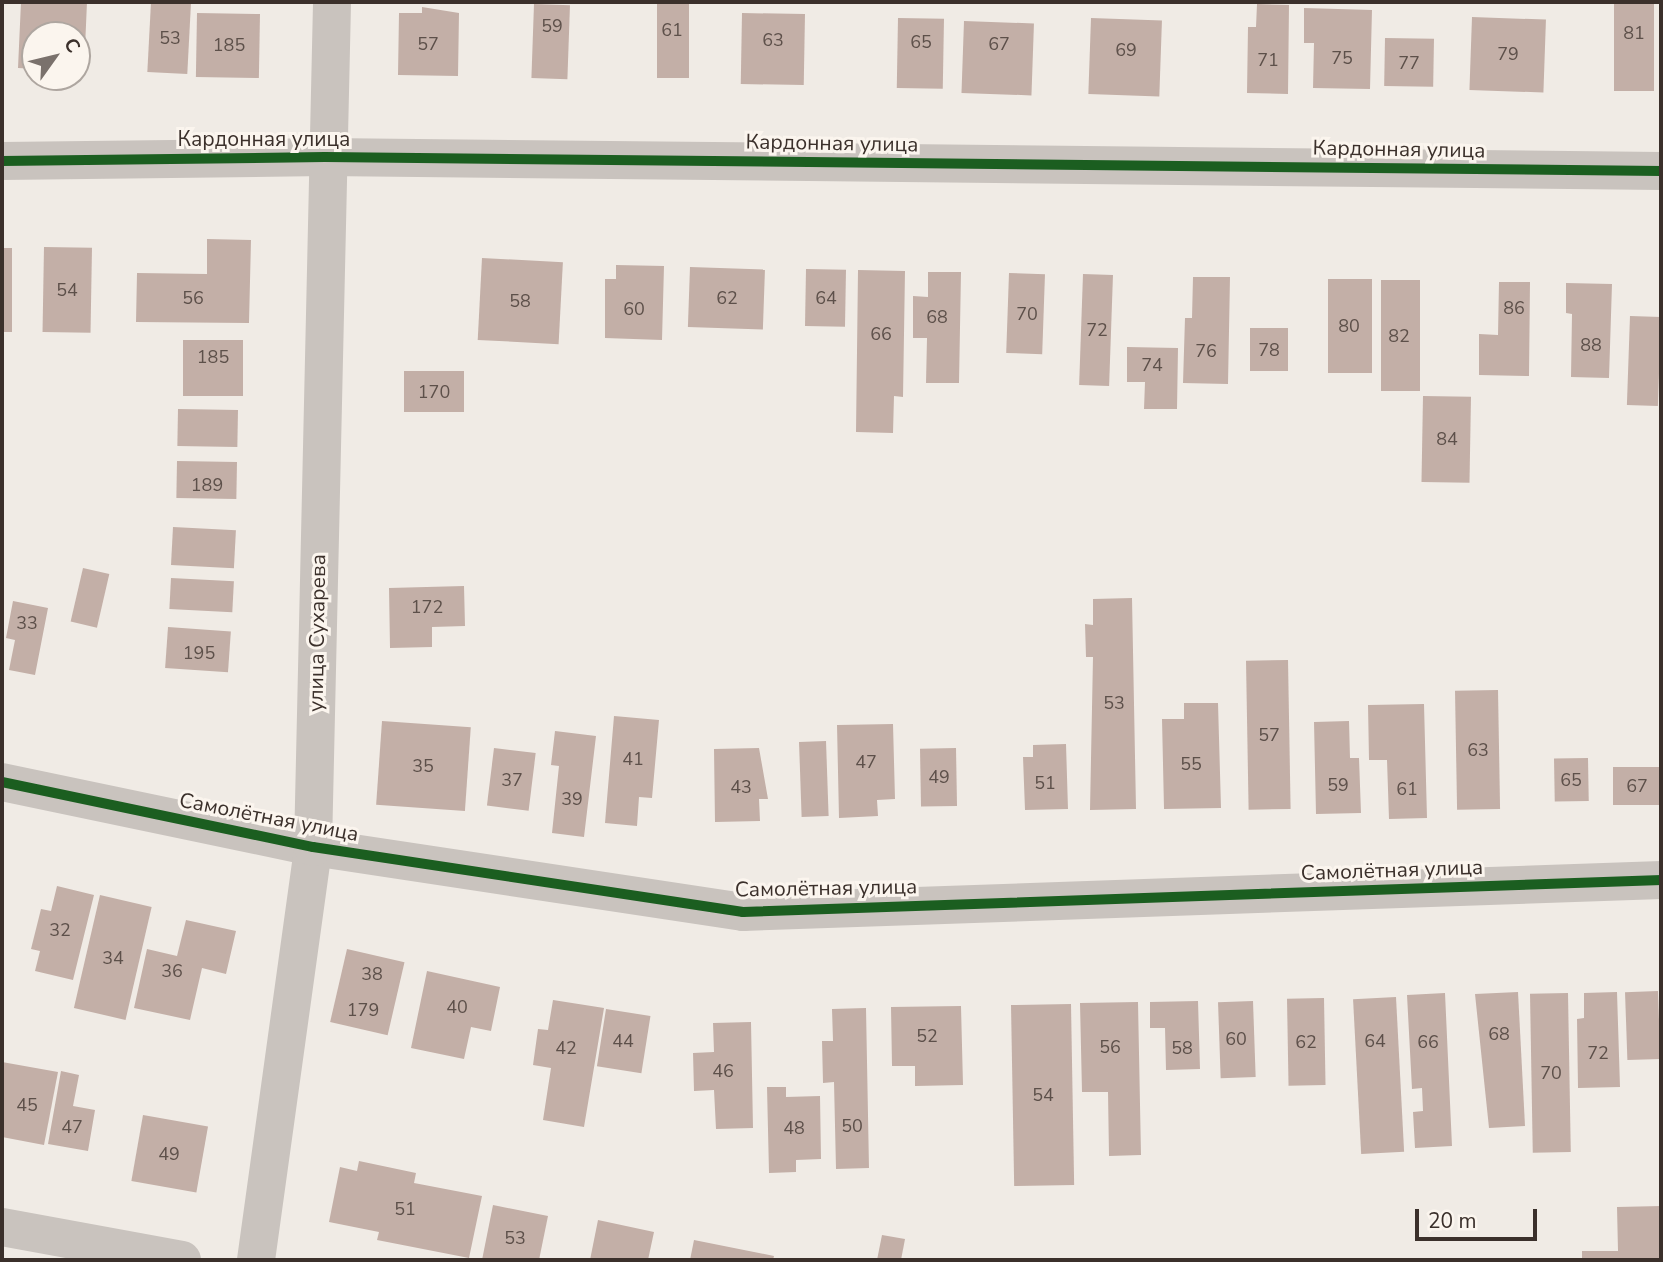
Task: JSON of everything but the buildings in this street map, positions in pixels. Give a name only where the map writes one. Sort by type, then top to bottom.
[{"type":"street","name":"улица Сухарева","points":[[256,1260],[313,847],[325,157],[332,2]]},
{"type":"street","name":"Кардонная улица","points":[[2,161],[325,157],[1661,171]]},
{"type":"street","name":"Самолётная улица","points":[[2,782],[313,847],[743,912],[1661,880]]},
{"type":"street","points":[[2,1227],[182,1260]]},
{"type":"cycle path","points":[[2,161],[325,157],[1661,171]]},
{"type":"cycle path","points":[[2,782],[313,847],[743,912],[1661,880]]}]
